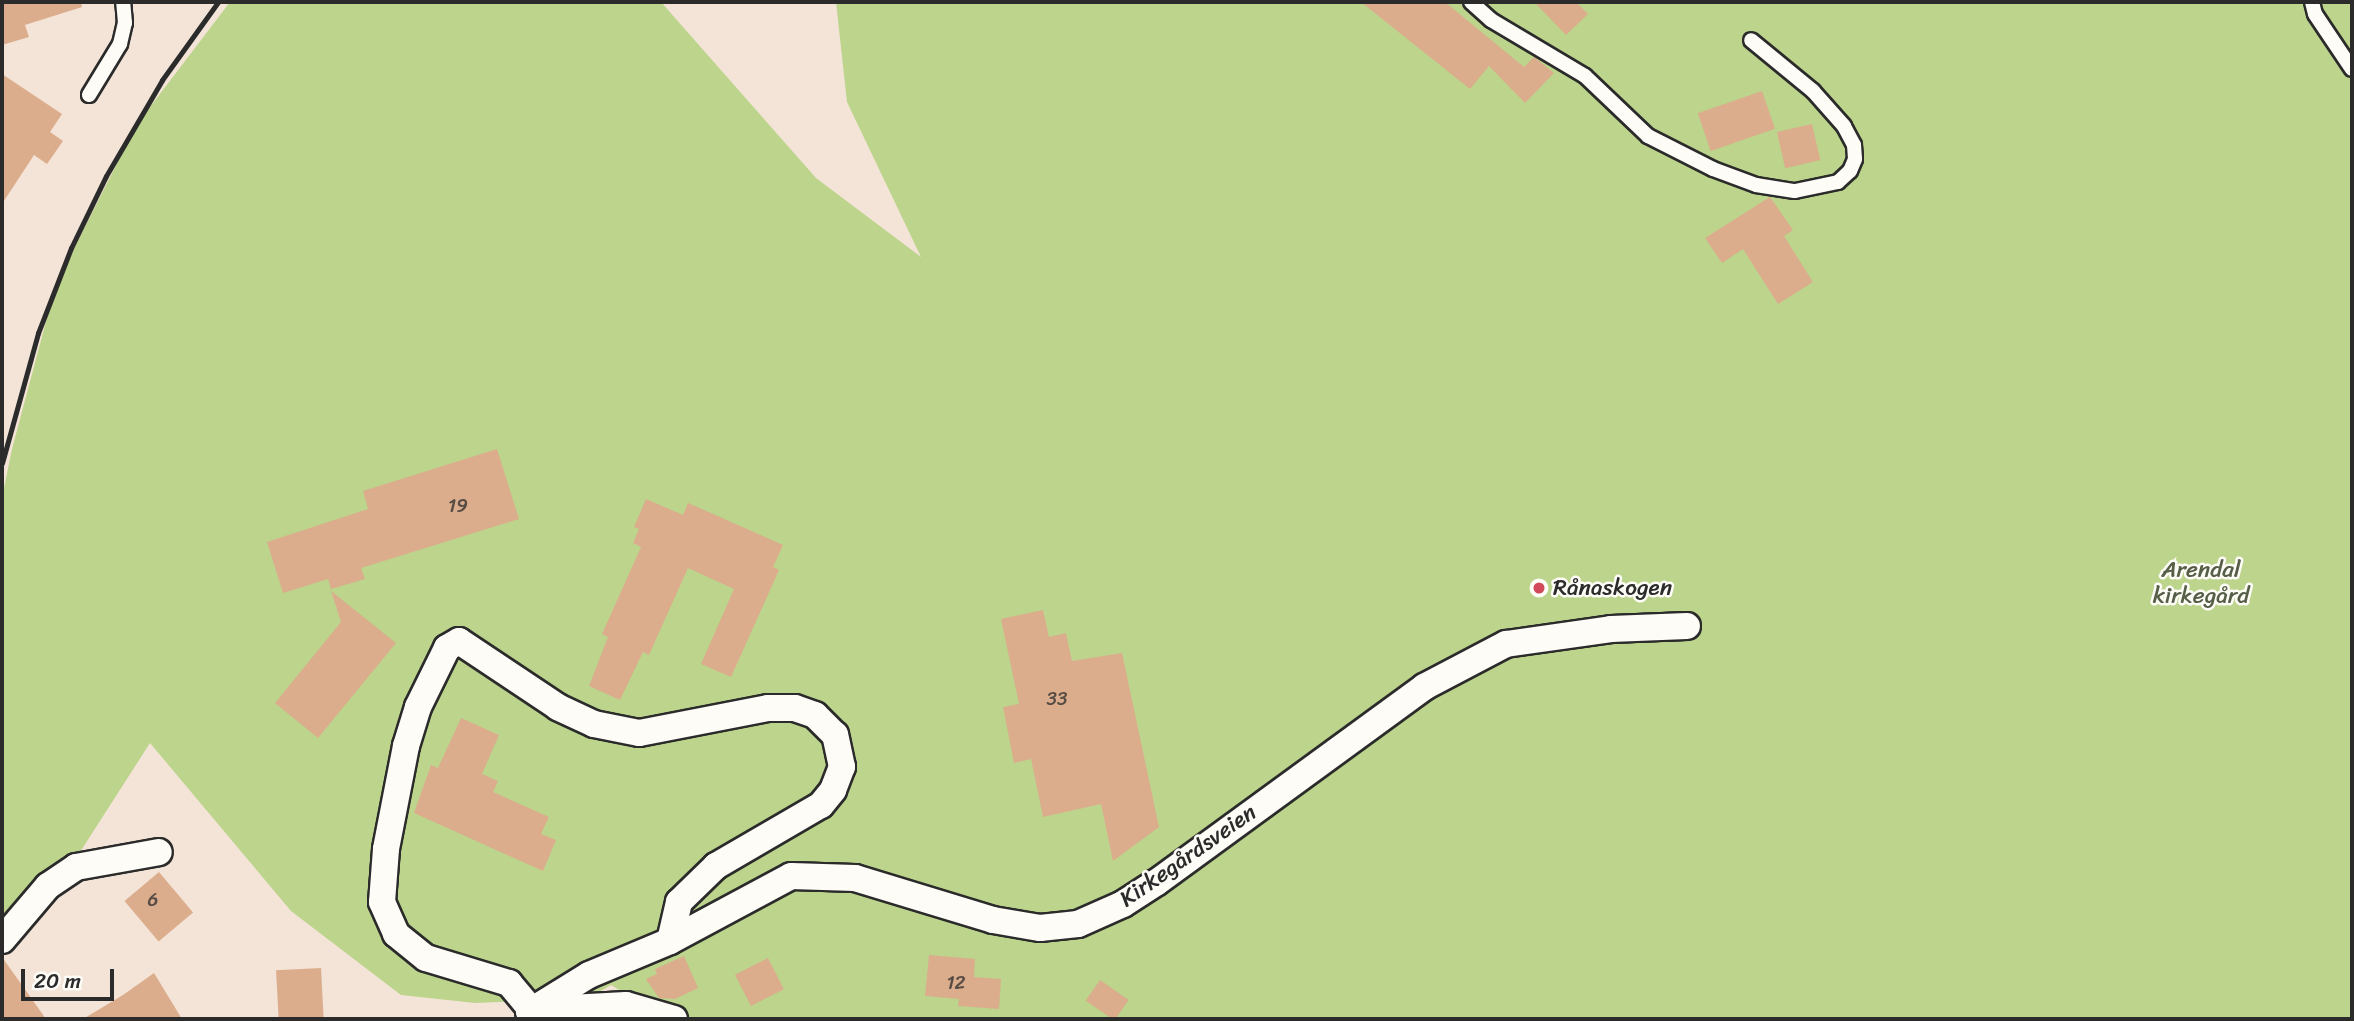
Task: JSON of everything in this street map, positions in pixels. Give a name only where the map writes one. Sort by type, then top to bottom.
[{"type":"street","name":"Kirkegårdsveien","points":[[525,1015],[589,975],[670,941],[791,876],[818,874],[855,878],[993,920],[1040,928],[1077,924],[1123,904],[1157,882],[1424,687],[1506,644],[1611,629],[1687,626]]},
{"type":"street","points":[[670,941],[679,902],[716,866],[821,805],[833,790],[842,767],[835,735],[815,715],[795,708],[768,708],[639,733],[594,724],[558,707],[459,641],[447,648],[418,707],[406,746],[386,849],[382,902],[396,934],[410,949],[509,983],[525,1015],[626,1005],[674,1019]]},
{"type":"street","points":[[2,940],[48,886],[76,867],[159,852]]},
{"type":"lane","points":[[89,95],[120,44],[125,23],[122,2]]},
{"type":"lane","points":[[1471,2],[1492,20],[1585,75],[1648,136],[1713,169],[1756,185],[1795,191],[1838,181],[1850,171],[1855,159],[1854,145],[1843,126],[1813,91],[1751,40]]},
{"type":"lane","points":[[2312,2],[2327,34],[2352,69]]},
{"type":"green space","name":"Arendal kirkegård","points":[[230,2],[661,2],[816,178],[921,257],[847,102],[836,2],[2352,2],[2352,1019],[668,1019],[611,985],[558,1016],[520,1001],[475,1003],[401,995],[291,911],[150,743],[73,863],[2,945],[2,498],[12,449],[56,284],[137,124]]},
{"type":"building","points":[[2,2],[81,2],[82,7],[25,25],[29,37],[2,45]]},
{"type":"building","points":[[1361,2],[1445,2],[1524,67],[1534,57],[1554,73],[1525,103],[1489,66],[1470,89]]},
{"type":"building","points":[[1534,2],[1576,2],[1588,14],[1566,35]]},
{"type":"building","points":[[2,74],[62,114],[50,132],[63,141],[47,164],[34,155],[2,204]]},
{"type":"building","points":[[1762,91],[1775,129],[1711,151],[1698,113]]},
{"type":"building","points":[[1812,124],[1820,160],[1785,168],[1777,132]]},
{"type":"building","points":[[1770,197],[1793,230],[1784,236],[1813,282],[1778,304],[1743,249],[1722,263],[1705,238]]},
{"type":"building","points":[[497,449],[519,519],[361,568],[365,579],[331,589],[328,579],[283,593],[267,542],[368,509],[363,491]]},
{"type":"building","points":[[646,499],[683,515],[688,503],[783,545],[773,567],[779,570],[731,677],[701,664],[734,589],[688,568],[649,655],[643,652],[620,700],[589,686],[608,637],[602,634],[641,547],[633,543],[639,529],[634,527]]},
{"type":"building","points":[[331,591],[396,643],[318,738],[275,703],[341,622]]},
{"type":"building","points":[[1043,610],[1049,637],[1066,633],[1072,661],[1122,653],[1159,827],[1113,861],[1101,804],[1043,817],[1031,759],[1014,763],[1003,707],[1019,704],[1001,619]]},
{"type":"building","points":[[461,718],[499,735],[482,774],[498,781],[493,792],[549,817],[541,834],[556,840],[543,871],[414,813],[431,765],[438,768]]},
{"type":"building","points":[[159,872],[193,913],[159,942],[125,901]]},
{"type":"building","points":[[929,955],[975,959],[974,977],[1001,979],[999,1009],[958,1006],[959,999],[925,996]]},
{"type":"building","points":[[684,956],[698,988],[675,999],[659,998],[646,979],[657,974],[655,969]]},
{"type":"building","points":[[2,957],[46,1019],[2,1019]]},
{"type":"building","points":[[768,958],[784,989],[751,1006],[735,975]]},
{"type":"building","points":[[321,968],[324,1019],[279,1019],[276,970]]},
{"type":"building","points":[[154,973],[182,1019],[83,1019],[123,995]]},
{"type":"building","points":[[1100,980],[1129,1000],[1115,1019],[1086,1000]]},
{"type":"railway","points":[[2,463],[38,333],[71,248],[106,176],[162,80],[218,2]]},
{"type":"place","name":"Rånaskogen","points":[[1539,588]]}]
